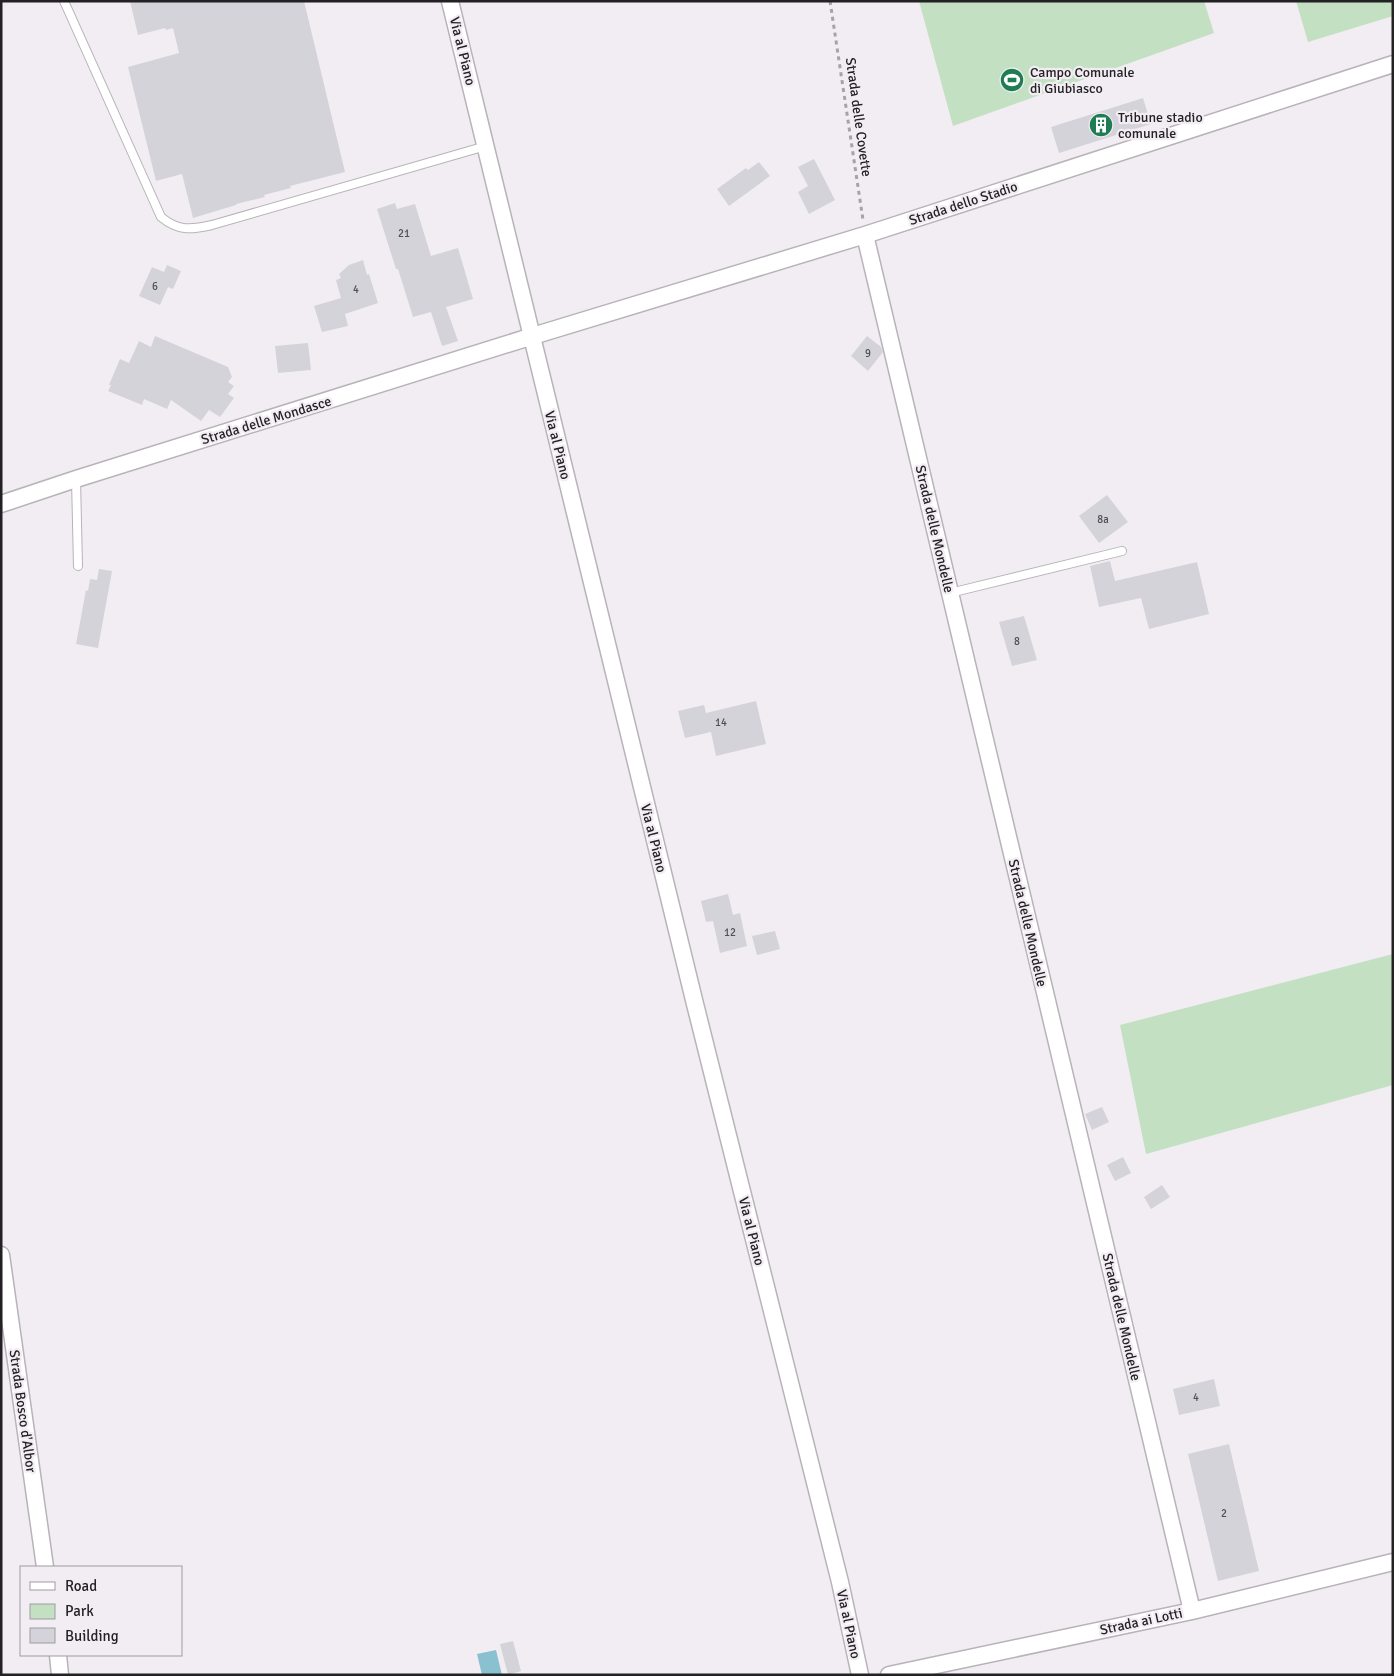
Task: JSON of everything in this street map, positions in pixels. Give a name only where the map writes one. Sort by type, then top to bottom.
[{"type":"street","name":"Via al Piano","points":[[450,1],[697,1013],[840,1582],[860,1675]]},
{"type":"street","name":"Strada dello Stadio","points":[[532,337],[865,235],[1393,64]]},
{"type":"street","name":"Strada delle Mondelle","points":[[865,235],[1192,1611]]},
{"type":"street","name":"Strada delle Mondasce","points":[[1,504],[532,337]]},
{"type":"street","name":"Strada Bosco d'Albor","points":[[1,1254],[45,1566]]},
{"type":"street","name":"Strada ai Lotti","points":[[889,1675],[1192,1611],[1393,1562]]},
{"type":"street","points":[[58,1656],[60,1675]]},
{"type":"lane","points":[[64,1],[161,217],[170,224],[180,228],[198,228],[212,225],[486,146]]},
{"type":"lane","points":[[76,479],[78,566]]},
{"type":"lane","points":[[950,592],[1122,551]]},
{"type":"path","name":"Strada delle Covette","points":[[830,1],[865,235]]},
{"type":"green space","name":"Campo Comunale di Giubiasco","points":[[919,1],[1204,1],[1214,33],[953,126]]},
{"type":"green space","points":[[1296,1],[1393,1],[1393,16],[1308,42]]},
{"type":"green space","points":[[1393,954],[1393,1085],[1146,1154],[1120,1025]]},
{"type":"water","points":[[496,1650],[502,1675],[482,1675],[477,1654]]},
{"type":"building","points":[[130,1],[304,1],[345,172],[290,186],[291,188],[264,195],[265,197],[193,218],[182,174],[156,181],[128,67],[179,53],[173,28],[166,30],[165,28],[138,35]]},
{"type":"building","name":"Tribune stadio comunale","points":[[1143,98],[1151,124],[1059,153],[1051,127]]},
{"type":"building","points":[[814,159],[835,200],[809,214],[798,192],[808,186],[798,167]]},
{"type":"building","points":[[759,162],[770,176],[729,206],[717,189],[746,168],[748,170]]},
{"type":"building","points":[[395,203],[397,209],[415,204],[431,256],[458,248],[473,299],[446,307],[458,341],[442,346],[431,312],[413,317],[377,209]]},
{"type":"building","points":[[363,260],[378,303],[345,314],[348,326],[322,332],[314,306],[341,298],[336,280],[341,278],[339,274],[349,265]]},
{"type":"building","points":[[167,265],[181,271],[173,289],[168,287],[160,305],[139,296],[152,267],[164,272]]},
{"type":"building","points":[[155,336],[228,367],[232,377],[228,382],[234,386],[228,394],[234,398],[220,417],[209,410],[201,421],[171,400],[167,409],[144,399],[142,405],[108,391],[120,359],[129,363],[139,341],[151,347]]},
{"type":"building","points":[[867,336],[881,347],[883,352],[868,371],[851,356]]},
{"type":"building","points":[[308,343],[311,370],[278,373],[275,346]]},
{"type":"building","points":[[1107,495],[1128,522],[1099,543],[1079,516]]},
{"type":"building","points":[[1110,561],[1115,581],[1197,562],[1209,614],[1149,629],[1141,598],[1099,607],[1090,566]]},
{"type":"building","points":[[99,569],[112,571],[98,648],[76,644],[86,590],[88,591],[90,579],[97,580]]},
{"type":"building","points":[[1024,616],[1037,660],[1012,666],[999,622]]},
{"type":"building","points":[[756,701],[766,744],[716,756],[711,732],[685,738],[678,711],[704,705],[706,713]]},
{"type":"building","points":[[728,894],[733,915],[740,913],[747,946],[720,953],[713,921],[706,922],[701,901]]},
{"type":"building","points":[[775,931],[780,949],[757,955],[752,936]]},
{"type":"building","points":[[1102,1107],[1109,1122],[1092,1130],[1085,1114]]},
{"type":"building","points":[[1123,1157],[1131,1173],[1115,1181],[1107,1165]]},
{"type":"building","points":[[1162,1185],[1170,1197],[1151,1209],[1144,1197]]},
{"type":"building","points":[[1214,1379],[1220,1406],[1179,1415],[1173,1389]]},
{"type":"building","points":[[1229,1444],[1259,1571],[1218,1581],[1188,1454]]},
{"type":"building","points":[[513,1641],[521,1671],[508,1675],[500,1644]]},
{"type":"place","name":"Campo Comunale di Giubiasco","points":[[1012,80]]},
{"type":"place","name":"Tribune stadio comunale","points":[[1101,125]]}]
